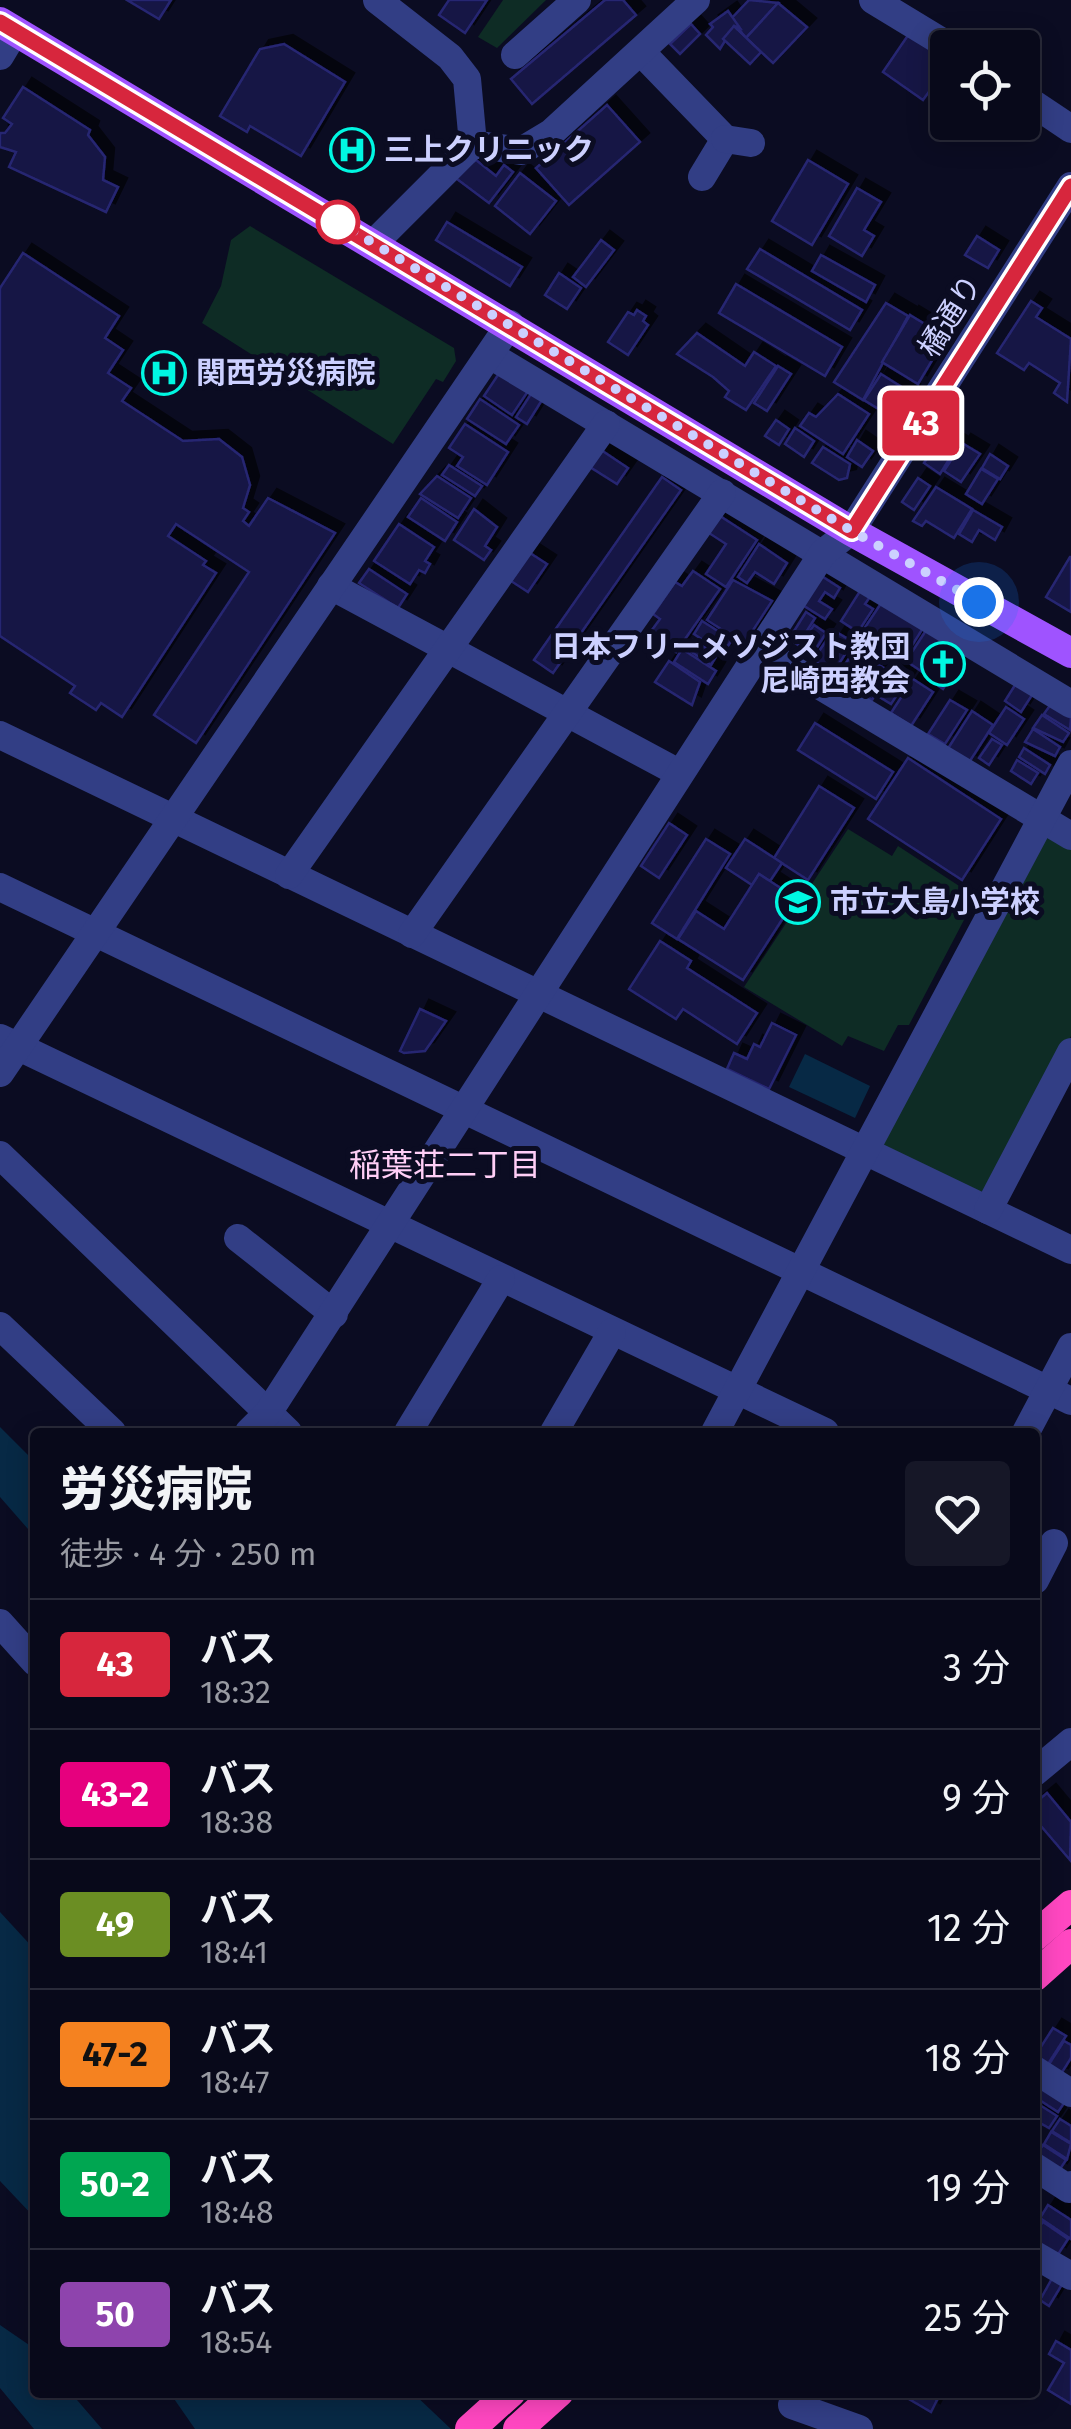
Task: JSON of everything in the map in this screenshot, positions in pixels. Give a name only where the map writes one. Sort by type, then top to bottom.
[{"type":"highway","points":[[1040,1932],[1071,1905]]},
{"type":"highway","points":[[1040,1972],[1071,1944]]},
{"type":"highway","points":[[470,2429],[504,2398]]},
{"type":"highway","points":[[518,2429],[552,2398]]},
{"type":"main road","points":[[5,36],[374,243],[852,531],[1071,654]]},
{"type":"street","points":[[515,55],[577,0]]},
{"type":"street","points":[[873,0],[930,35]]},
{"type":"street","points":[[374,243],[472,144],[467,79],[450,57],[383,2]]},
{"type":"street","points":[[472,144],[521,151],[551,133],[641,52],[686,4]]},
{"type":"street","points":[[641,52],[738,141],[702,178]]},
{"type":"street","points":[[1040,108],[1071,129]]},
{"type":"street","name":"橘通り","points":[[268,1426],[334,1314],[679,773],[824,554],[852,531],[1071,186]]},
{"type":"street","points":[[0,1073],[9,1042],[96,934],[510,324]]},
{"type":"street","points":[[490,355],[1071,704]]},
{"type":"street","points":[[289,875],[606,424]]},
{"type":"street","points":[[412,934],[722,493]]},
{"type":"street","points":[[332,586],[679,773]]},
{"type":"street","points":[[762,651],[1071,836]]},
{"type":"street","points":[[0,735],[1071,1250]]},
{"type":"street","points":[[717,1428],[1071,764]]},
{"type":"street","points":[[0,887],[1060,1395]]},
{"type":"street","points":[[9,1042],[817,1428]]},
{"type":"street","points":[[988,1210],[1071,1052]]},
{"type":"street","points":[[0,1154],[268,1426]]},
{"type":"street","points":[[238,1238],[334,1314]]},
{"type":"street","points":[[410,1428],[501,1279]]},
{"type":"street","points":[[0,1326],[108,1428]]},
{"type":"street","points":[[556,1428],[612,1332]]},
{"type":"street","points":[[1030,1428],[1060,1395],[1071,1347]]},
{"type":"street","points":[[1040,1570],[1053,1543]]},
{"type":"street","points":[[0,1623],[30,1656]]},
{"type":"street","points":[[1040,1768],[1071,1742]]},
{"type":"street","points":[[1040,2073],[1071,2093]]},
{"type":"street","points":[[1040,2170],[1069,2189],[1071,2185]]},
{"type":"street","points":[[1040,2258],[1071,2276]]},
{"type":"street","points":[[782,2399],[829,2429]]},
{"type":"street","points":[[782,2399],[860,2429]]},
{"type":"green space","points":[[503,0],[546,0],[497,48],[478,37]]},
{"type":"green space","points":[[250,226],[454,348],[456,361],[443,382],[436,379],[393,444],[202,323],[221,286],[231,240]]},
{"type":"green space","points":[[848,829],[892,856],[898,846],[976,897],[909,1025],[898,1025],[884,1051],[848,1036],[842,1046],[744,987]]},
{"type":"green space","points":[[1046,835],[1071,850],[1071,1036],[988,1191],[980,1192],[884,1146],[881,1137]]},
{"type":"water","points":[[805,1054],[870,1086],[855,1118],[789,1087]]},
{"type":"water","points":[[0,1427],[30,1457],[30,1531],[0,1497]]},
{"type":"water","points":[[0,1912],[30,1945],[30,2213],[0,2181]]},
{"type":"water","points":[[0,2325],[30,2346],[30,2398],[75,2398],[102,2429],[34,2429],[0,2388]]},
{"type":"water","points":[[173,2398],[418,2398],[451,2429],[195,2429]]},
{"type":"building","points":[[127,0],[171,0],[159,19]]},
{"type":"building","points":[[449,0],[487,0],[465,33],[439,15]]},
{"type":"building","points":[[605,0],[623,0],[636,15],[532,104],[511,79]]},
{"type":"building","points":[[749,0],[778,3],[746,38],[731,19]]},
{"type":"building","points":[[778,3],[807,27],[773,63],[746,38]]},
{"type":"building","points":[[728,11],[740,28],[734,26],[720,49],[706,35],[713,27],[710,24]]},
{"type":"building","points":[[691,24],[700,34],[680,54],[670,44]]},
{"type":"building","points":[[734,26],[761,52],[750,64],[723,39]]},
{"type":"building","points":[[913,28],[930,40],[930,94],[923,100],[883,72]]},
{"type":"building","points":[[284,44],[345,82],[301,156],[250,126],[247,132],[220,116],[260,49]]},
{"type":"building","points":[[23,87],[90,130],[88,135],[105,157],[103,180],[118,187],[106,212],[9,167],[16,152],[0,147],[0,133],[12,124],[3,118]]},
{"type":"building","points":[[607,105],[640,142],[569,205],[536,168]]},
{"type":"building","points":[[476,160],[496,176],[504,165],[513,172],[489,203],[453,176]]},
{"type":"building","points":[[808,160],[848,184],[812,245],[772,221]]},
{"type":"building","points":[[520,173],[556,201],[530,234],[495,206]]},
{"type":"building","points":[[857,188],[881,202],[864,230],[874,236],[862,256],[829,236]]},
{"type":"building","points":[[447,222],[522,267],[510,286],[436,240]]},
{"type":"building","points":[[977,236],[999,250],[988,268],[965,255]]},
{"type":"building","points":[[601,240],[614,250],[586,287],[573,277]]},
{"type":"building","points":[[760,249],[862,310],[850,330],[747,269]]},
{"type":"building","points":[[23,253],[119,316],[105,338],[123,350],[108,373],[131,388],[122,401],[183,441],[219,439],[242,457],[250,485],[243,508],[249,512],[243,521],[249,526],[268,498],[335,533],[196,743],[154,715],[249,572],[176,524],[168,536],[206,561],[203,565],[216,573],[122,717],[101,703],[96,710],[70,693],[75,686],[0,636],[0,288]]},
{"type":"building","points":[[821,255],[875,285],[866,302],[812,271]]},
{"type":"building","points":[[559,273],[581,288],[567,309],[545,295]]},
{"type":"building","points":[[736,284],[842,347],[825,376],[719,313]]},
{"type":"building","points":[[1031,301],[1042,308],[1036,317],[1071,339],[1067,402],[1054,393],[1060,383],[1029,363],[1024,370],[997,353]]},
{"type":"building","points":[[886,303],[908,316],[863,400],[834,382]]},
{"type":"building","points":[[637,310],[646,316],[643,321],[648,325],[628,355],[608,342],[628,312],[634,315]]},
{"type":"building","points":[[910,315],[946,337],[918,384],[882,362]]},
{"type":"building","points":[[697,333],[745,366],[754,352],[776,366],[746,410],[725,397],[729,391],[713,377],[677,354]]},
{"type":"building","points":[[778,366],[791,374],[767,411],[754,403]]},
{"type":"building","points":[[500,372],[528,391],[512,415],[484,396]]},
{"type":"building","points":[[881,374],[911,393],[895,419],[864,400]]},
{"type":"building","points":[[531,394],[542,400],[527,424],[516,417]]},
{"type":"building","points":[[838,394],[869,414],[843,454],[800,426],[809,413],[816,417]]},
{"type":"building","points":[[480,399],[519,425],[506,444],[467,419]]},
{"type":"building","points":[[776,420],[789,429],[779,445],[765,436]]},
{"type":"building","points":[[465,424],[508,452],[487,485],[457,466],[463,457],[449,448]]},
{"type":"building","points":[[795,428],[814,441],[804,457],[785,444]]},
{"type":"building","points":[[942,435],[958,445],[940,474],[924,463]]},
{"type":"building","points":[[857,440],[873,451],[862,467],[847,457]]},
{"type":"building","points":[[962,443],[980,454],[961,482],[944,471]]},
{"type":"building","points":[[823,447],[850,464],[847,478],[839,480],[812,463]]},
{"type":"building","points":[[601,450],[628,468],[617,484],[590,467]]},
{"type":"building","points":[[990,454],[1008,466],[1000,479],[982,468]]},
{"type":"building","points":[[449,465],[482,486],[475,496],[442,475]]},
{"type":"building","points":[[981,469],[998,479],[982,504],[966,494]]},
{"type":"building","points":[[437,476],[471,498],[458,518],[420,494]]},
{"type":"building","points":[[662,477],[681,490],[553,673],[534,660]]},
{"type":"building","points":[[918,478],[930,486],[914,510],[902,502]]},
{"type":"building","points":[[936,487],[972,509],[954,538],[926,521],[922,526],[913,521]]},
{"type":"building","points":[[421,498],[457,522],[445,541],[408,517]]},
{"type":"building","points":[[474,509],[497,527],[485,546],[491,550],[484,560],[454,540]]},
{"type":"building","points":[[973,510],[1002,527],[995,540],[979,530],[972,542],[959,534]]},
{"type":"building","points":[[720,516],[757,540],[726,587],[706,574],[726,544],[709,533]]},
{"type":"building","points":[[399,524],[434,547],[425,561],[430,564],[425,573],[419,570],[410,584],[374,561]]},
{"type":"building","points":[[759,544],[787,563],[774,584],[755,572],[747,583],[738,577]]},
{"type":"building","points":[[530,553],[547,564],[528,592],[511,581]]},
{"type":"building","points":[[1071,557],[1071,612],[1046,597]]},
{"type":"building","points":[[369,569],[407,594],[398,608],[359,583]]},
{"type":"building","points":[[693,571],[720,589],[676,652],[649,634],[660,619],[653,614],[675,582],[682,586]]},
{"type":"building","points":[[820,575],[840,588],[834,598],[825,592],[819,601],[832,609],[825,619],[801,604]]},
{"type":"building","points":[[733,580],[772,601],[744,644],[707,620]]},
{"type":"building","points":[[862,588],[872,594],[865,604],[873,609],[858,632],[841,621]]},
{"type":"building","points":[[882,602],[923,628],[913,644],[901,636],[891,651],[862,632]]},
{"type":"building","points":[[806,612],[815,618],[798,645],[789,639]]},
{"type":"building","points":[[702,621],[732,640],[723,653],[694,634]]},
{"type":"building","points":[[814,625],[826,633],[811,657],[798,648]]},
{"type":"building","points":[[927,629],[945,640],[924,673],[906,661]]},
{"type":"building","points":[[838,633],[853,642],[833,673],[813,660],[826,641],[831,644]]},
{"type":"building","points":[[693,640],[717,655],[711,665],[687,649]]},
{"type":"building","points":[[857,646],[874,657],[854,688],[837,677]]},
{"type":"building","points":[[682,649],[716,671],[708,684],[674,662]]},
{"type":"building","points":[[946,652],[961,661],[943,689],[929,679]]},
{"type":"building","points":[[669,661],[700,682],[692,705],[655,682]]},
{"type":"building","points":[[876,663],[890,672],[872,700],[858,691]]},
{"type":"building","points":[[896,669],[909,677],[891,704],[878,696]]},
{"type":"building","points":[[913,679],[933,692],[911,726],[891,713]]},
{"type":"building","points":[[1017,682],[1034,692],[1021,712],[1005,701]]},
{"type":"building","points":[[950,700],[967,710],[945,744],[928,734]]},
{"type":"building","points":[[1051,704],[1071,718],[1070,730],[1044,714]]},
{"type":"building","points":[[1006,707],[1024,719],[1007,745],[989,733]]},
{"type":"building","points":[[972,711],[993,725],[968,764],[947,750]]},
{"type":"building","points":[[1042,715],[1069,733],[1063,742],[1033,728]]},
{"type":"building","points":[[815,723],[893,772],[876,799],[798,750]]},
{"type":"building","points":[[1033,729],[1060,747],[1055,756],[1025,742]]},
{"type":"building","points":[[992,739],[1002,745],[989,765],[979,758]]},
{"type":"building","points":[[1024,748],[1050,765],[1045,774],[1019,757]]},
{"type":"building","points":[[908,758],[1001,819],[962,880],[868,819]]},
{"type":"building","points":[[1017,760],[1038,773],[1031,784],[1011,771]]},
{"type":"building","points":[[819,786],[854,808],[808,880],[774,858]]},
{"type":"building","points":[[669,823],[687,835],[659,878],[641,866]]},
{"type":"building","points":[[706,839],[730,854],[677,939],[652,923]]},
{"type":"building","points":[[745,839],[782,863],[770,881],[759,874],[752,885],[726,868]]},
{"type":"building","points":[[759,874],[796,898],[743,980],[678,939],[696,911],[724,929]]},
{"type":"building","points":[[660,941],[691,961],[687,968],[757,1013],[737,1044],[683,1009],[676,1019],[629,989]]},
{"type":"building","points":[[420,1009],[446,1021],[425,1051],[404,1053],[400,1051]]},
{"type":"building","points":[[772,1023],[796,1035],[769,1089],[727,1069],[734,1053],[747,1059],[754,1044],[760,1047]]},
{"type":"building","points":[[1047,1793],[1071,1822],[1070,1860],[1040,1825],[1040,1799]]},
{"type":"building","points":[[1053,2028],[1066,2036],[1048,2064],[1040,2059],[1040,2048]]},
{"type":"building","points":[[1064,2041],[1071,2045],[1071,2058],[1059,2077],[1046,2069]]},
{"type":"building","points":[[1040,2086],[1066,2100],[1058,2112],[1040,2100]]},
{"type":"building","points":[[1040,2105],[1057,2116],[1049,2128],[1040,2123]]},
{"type":"building","points":[[1060,2119],[1071,2126],[1071,2143],[1052,2131]]},
{"type":"building","points":[[1051,2132],[1071,2144],[1067,2159],[1044,2144]]},
{"type":"building","points":[[1043,2145],[1066,2160],[1058,2172],[1040,2160]]},
{"type":"building","points":[[1048,2205],[1071,2220],[1071,2239],[1040,2218]]},
{"type":"building","points":[[1043,2222],[1068,2239],[1057,2256],[1040,2245]]},
{"type":"building","points":[[1054,2275],[1064,2281],[1049,2306],[1040,2300]]},
{"type":"building","points":[[1056,2341],[1071,2350],[1071,2404],[1048,2390],[1064,2363],[1049,2354]]},
{"type":"building","points":[[907,2398],[934,2398],[937,2400],[931,2412]]},
{"type":"bus line","name":"43","points":[[0,22],[852,531],[1071,186]]},
{"type":"place","name":"三上クリニック","points":[[352,150]]},
{"type":"place","name":"関西労災病院","points":[[164,373]]},
{"type":"place","name":"日本フリーメソジスト教団 尼崎西教会","points":[[943,664]]},
{"type":"place","name":"市立大島小学校","points":[[798,902]]},
{"type":"district","name":"稲葉荘二丁目","points":[[445,1165]]},
{"type":"route","points":[[338,222],[852,531],[979,602]]}]
